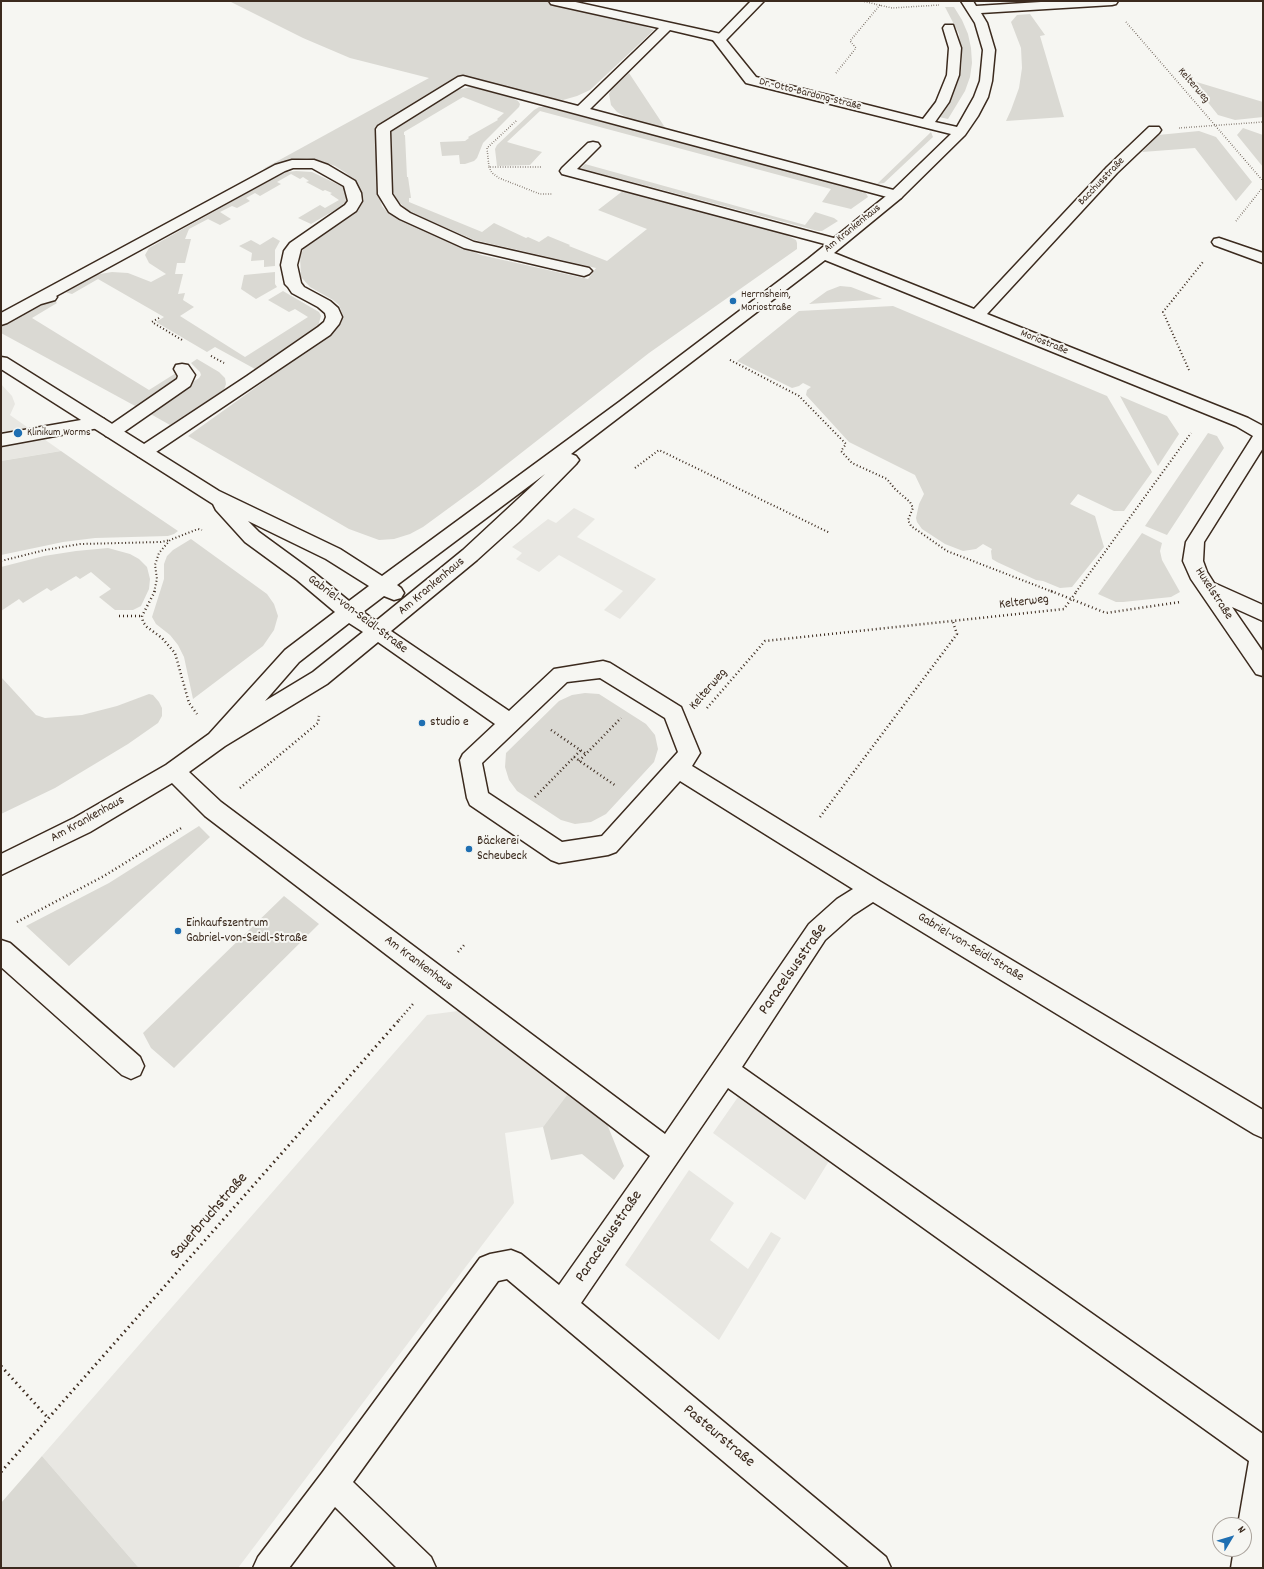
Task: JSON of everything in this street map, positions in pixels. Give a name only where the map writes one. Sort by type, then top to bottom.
[{"type":"street","points":[[555,1],[572,2],[721,38],[758,1]]},
{"type":"street","points":[[969,4],[1111,1]]},
{"type":"street","name":"Am Krankenhaus","points":[[217,740],[292,656],[444,539],[624,406],[823,254],[896,195],[935,158],[960,132],[971,116],[981,96],[986,81],[989,50],[986,36],[981,23],[969,4]]},
{"type":"street","points":[[581,111],[668,26]]},
{"type":"street","points":[[926,123],[942,102],[953,75],[955,48],[950,28]]},
{"type":"street","name":"Dr.-Otto-Bardong-Straße","points":[[721,38],[719,40],[751,80],[960,132]]},
{"type":"street","points":[[584,271],[469,244],[405,216],[394,209],[385,194],[383,129],[463,80],[896,195]]},
{"type":"street","name":"Bacchusstraße","points":[[976,316],[1112,170],[1154,130]]},
{"type":"street","points":[[593,146],[567,171],[836,243]]},
{"type":"street","points":[[1,320],[280,168],[292,164],[314,164],[350,184],[354,193],[355,201],[351,208],[295,246],[292,251],[289,265],[293,284],[298,290],[324,304],[332,311],[334,317],[331,324],[324,331],[259,376],[144,452]]},
{"type":"street","points":[[1219,242],[1263,258]]},
{"type":"street","name":"Moriostraße","points":[[823,254],[1242,422],[1263,434]]},
{"type":"street","points":[[36,300],[46,297],[64,299]]},
{"type":"street","name":"Gabriel-von-Seidl-Straße","points":[[1,362],[214,496],[333,554],[412,604]]},
{"type":"street","points":[[1,440],[105,427],[184,382],[187,374],[182,369]]},
{"type":"street","name":"Am Krankenhaus","points":[[1,865],[82,825],[174,771],[217,740],[320,678],[412,604],[512,517],[624,406]]},
{"type":"street","name":"Huxelstraße","points":[[1263,434],[1195,542],[1193,561],[1198,574],[1263,668]]},
{"type":"street","name":"Gabriel-von-Seidl-Straße","points":[[214,496],[252,537],[304,575],[349,612],[378,632],[516,717]]},
{"type":"street","points":[[1211,592],[1263,613]]},
{"type":"street","points":[[603,670],[674,713],[683,735],[689,753],[678,768],[608,845],[559,853],[478,798],[471,760],[561,675],[603,670]]},
{"type":"street","name":"Gabriel-von-Seidl-Straße","points":[[678,768],[873,889],[1263,1125]]},
{"type":"street","name":"Am Krankenhaus","points":[[174,771],[213,809],[667,1152]]},
{"type":"street","name":"Paracelsusstraße","points":[[562,1306],[725,1070],[818,932],[845,907],[873,889]]},
{"type":"street","points":[[1,950],[132,1066]]},
{"type":"street","points":[[725,1070],[1263,1452]]},
{"type":"street","points":[[269,1568],[333,1484],[490,1268],[511,1264],[562,1306]]},
{"type":"street","name":"Pasteurstraße","points":[[562,1306],[875,1568]]},
{"type":"street","points":[[1247,1568],[1263,1465]]},
{"type":"street","points":[[333,1484],[420,1568]]},
{"type":"path","points":[[862,1],[892,8],[969,4]]},
{"type":"path","name":"Kelterweg","points":[[1111,1],[1263,181]]},
{"type":"path","points":[[816,97],[856,48],[850,41],[880,5]]},
{"type":"path","points":[[536,167],[489,167],[488,148],[490,144],[538,100]]},
{"type":"path","points":[[1154,130],[1263,122]]},
{"type":"path","name":"Kelterweg","points":[[683,735],[765,641],[1064,609],[1193,431],[1194,403],[1199,394],[1163,312]]},
{"type":"path","points":[[703,346],[799,396],[846,444],[841,451],[852,463],[887,480],[895,490],[910,502],[913,508],[908,520],[911,526],[947,551],[1106,613],[1211,592]]},
{"type":"path","points":[[635,468],[659,450],[830,533]]},
{"type":"path","points":[[1,561],[45,550],[80,544],[161,542],[198,529],[252,537]]},
{"type":"path","points":[[170,540],[159,553],[155,565],[157,579],[155,591],[142,616],[143,622],[147,627],[162,638],[175,653],[189,703],[217,740]]},
{"type":"path","points":[[119,616],[142,616]]},
{"type":"path","points":[[800,843],[957,634],[953,622]]},
{"type":"path","points":[[579,761],[643,695]]},
{"type":"path","points":[[516,717],[586,754]]},
{"type":"path","points":[[511,821],[581,750]]},
{"type":"path","points":[[574,757],[644,805]]},
{"type":"path","name":"Sauerbruchstraße","points":[[1,1472],[436,978]]},
{"type":"path","points":[[1,1366],[48,1418]]},
{"type":"shaded area","points":[[229,1],[568,1],[560,6],[644,26],[654,30],[590,90],[577,96],[563,100],[539,97],[458,76],[378,125],[375,130],[378,192],[382,206],[388,213],[399,219],[481,255],[588,279],[596,268],[474,240],[408,211],[396,199],[393,192],[390,133],[394,127],[455,90],[472,87],[512,98],[518,101],[520,104],[519,107],[483,143],[477,158],[474,161],[465,164],[460,164],[459,155],[442,156],[440,142],[465,141],[469,138],[468,137],[498,120],[497,119],[504,113],[463,97],[404,132],[407,177],[411,198],[409,198],[409,202],[482,232],[494,223],[526,238],[528,237],[539,242],[548,236],[607,261],[647,229],[598,210],[624,190],[783,233],[796,240],[797,249],[649,353],[479,486],[423,527],[410,534],[394,539],[379,540],[349,529],[188,436],[336,330],[341,323],[343,316],[339,305],[310,287],[301,277],[300,256],[305,246],[310,241],[358,211],[364,200],[358,184],[346,173],[335,166],[307,158],[290,160],[263,169],[429,78],[350,58],[303,38]]},
{"type":"shaded area","points":[[945,7],[954,7],[962,20],[968,34],[972,63],[970,77],[965,91],[948,119],[939,117],[949,103],[955,90],[960,76],[962,62],[959,34]]},
{"type":"shaded area","points":[[1030,14],[1045,35],[1040,36],[1064,117],[1006,121],[1019,88],[1022,68],[1021,48],[1011,22],[1017,15]]},
{"type":"shaded area","points":[[629,73],[666,129],[631,120],[617,112],[611,105],[609,94],[612,88]]},
{"type":"shaded area","points":[[1190,80],[1263,102],[1263,117],[1235,120],[1218,115]]},
{"type":"shaded area","points":[[539,107],[545,107],[865,191],[868,197],[851,209],[822,202],[831,189],[540,111],[507,142],[542,152],[530,165],[497,166],[495,149],[497,145]]},
{"type":"shaded area","points":[[1243,128],[1263,135],[1263,167],[1237,135]]},
{"type":"shaded area","points":[[1199,131],[1216,137],[1252,182],[1236,201],[1195,148],[1142,152],[1158,135]]},
{"type":"shaded area","points":[[931,132],[933,137],[884,183],[877,184]]},
{"type":"shaded area","points":[[585,164],[805,225],[815,212],[834,218],[838,221],[822,231],[818,231],[581,168]]},
{"type":"shaded area","points":[[287,172],[312,172],[343,187],[349,197],[342,206],[311,224],[298,218],[320,205],[325,208],[339,200],[330,194],[332,193],[325,190],[323,191],[306,182],[309,181],[303,177],[300,179],[291,174],[277,182],[281,184],[260,196],[255,193],[246,198],[250,201],[237,208],[232,206],[220,212],[231,219],[220,225],[208,219],[189,229],[185,239],[191,239],[185,263],[177,263],[175,274],[183,274],[178,294],[185,293],[183,300],[194,307],[180,316],[245,357],[308,317],[295,309],[289,312],[268,300],[283,291],[319,312],[321,316],[318,326],[255,369],[215,347],[207,352],[156,322],[164,317],[98,279],[72,294],[61,291],[94,275],[112,272],[128,273],[151,282],[166,274],[149,263],[145,255],[149,248],[274,178]]},
{"type":"shaded area","points":[[273,237],[280,241],[275,250],[275,266],[264,267],[264,260],[251,261],[252,253],[239,246],[251,240],[260,245]]},
{"type":"shaded area","points":[[275,272],[275,284],[277,287],[256,299],[241,289],[244,275]]},
{"type":"shaded area","points":[[840,286],[851,287],[882,299],[809,304],[827,291]]},
{"type":"shaded area","points":[[55,301],[57,303],[32,318],[149,390],[176,373],[176,378],[173,382],[137,407],[1,333],[1,325],[44,302]]},
{"type":"shaded area","points":[[893,306],[1107,396],[1152,472],[1124,511],[1114,511],[1078,494],[1070,504],[1095,516],[1104,547],[1072,587],[1060,588],[1043,581],[1036,580],[997,562],[992,559],[992,549],[983,544],[976,549],[963,551],[945,544],[922,529],[916,518],[919,504],[924,494],[915,475],[849,442],[806,395],[807,390],[811,387],[803,383],[792,388],[737,361],[799,311]]},
{"type":"shaded area","points":[[197,359],[219,372],[225,378],[226,384],[224,390],[170,425],[147,412],[199,378],[201,375],[200,372],[191,363]]},
{"type":"shaded area","name":"Klinikum Worms","points":[[1,384],[12,396],[15,404],[10,415],[61,451],[1,461]]},
{"type":"shaded area","points":[[1120,396],[1167,416],[1179,434],[1158,466]]},
{"type":"shaded area","points":[[1208,433],[1217,436],[1224,448],[1167,535],[1145,526]]},
{"type":"shaded area","points":[[61,451],[178,531],[168,536],[95,538],[63,542],[1,555],[1,461]]},
{"type":"shaded area","points":[[574,508],[595,519],[577,537],[656,579],[620,619],[604,610],[623,591],[559,555],[539,572],[516,559],[522,553],[512,547],[548,519],[556,523]]},
{"type":"shaded area","points":[[1142,533],[1162,543],[1160,551],[1162,560],[1180,592],[1171,597],[1123,602],[1116,602],[1098,594]]},
{"type":"shaded area","points":[[191,539],[267,594],[274,604],[278,616],[274,630],[263,646],[193,699],[184,657],[178,645],[170,635],[156,624],[152,617],[164,579],[164,564],[167,556],[173,550]]},
{"type":"shaded area","points":[[108,548],[130,554],[139,559],[147,567],[150,579],[149,589],[141,606],[133,610],[115,610],[99,597],[111,589],[91,572],[80,579],[76,576],[51,591],[47,588],[23,603],[19,599],[1,611],[1,567],[44,556]]},
{"type":"shaded area","points":[[1,677],[36,715],[45,718],[82,715],[117,706],[149,694],[153,695],[159,702],[162,708],[162,716],[158,723],[128,744],[55,788],[1,814]]},
{"type":"shaded area","points":[[585,693],[599,694],[646,724],[655,735],[658,749],[654,762],[606,814],[591,822],[575,824],[561,820],[517,791],[509,780],[505,767],[506,753],[559,701],[572,695]]},
{"type":"shaded area","points":[[199,826],[210,837],[69,966],[26,926],[109,883]]},
{"type":"shaded area","points":[[284,896],[319,924],[174,1068],[151,1048],[143,1033]]},
{"type":"shaded area","points":[[458,1011],[567,1095],[543,1127],[505,1133],[514,1203],[238,1568],[139,1568],[42,1456],[427,1015]]},
{"type":"shaded area","points":[[567,1095],[607,1124],[624,1166],[614,1180],[582,1154],[551,1160],[543,1127]]},
{"type":"shaded area","points":[[738,1097],[829,1161],[805,1200],[713,1133]]},
{"type":"shaded area","points":[[689,1170],[734,1203],[710,1240],[748,1269],[771,1232],[781,1238],[719,1340],[625,1265]]},
{"type":"shaded area","points":[[42,1456],[139,1568],[1,1568],[1,1503]]},
{"type":"place","name":"Herrnsheim, Moriostraße","points":[[733,301]]},
{"type":"place","name":"Klinikum Worms","points":[[18,433]]},
{"type":"place","name":"studio e","points":[[422,723]]},
{"type":"place","name":"Bäckerei Scheubeck","points":[[469,849]]},
{"type":"place","name":"Einkaufszentrum Gabriel-von-Seidl-Straße","points":[[178,931]]}]
